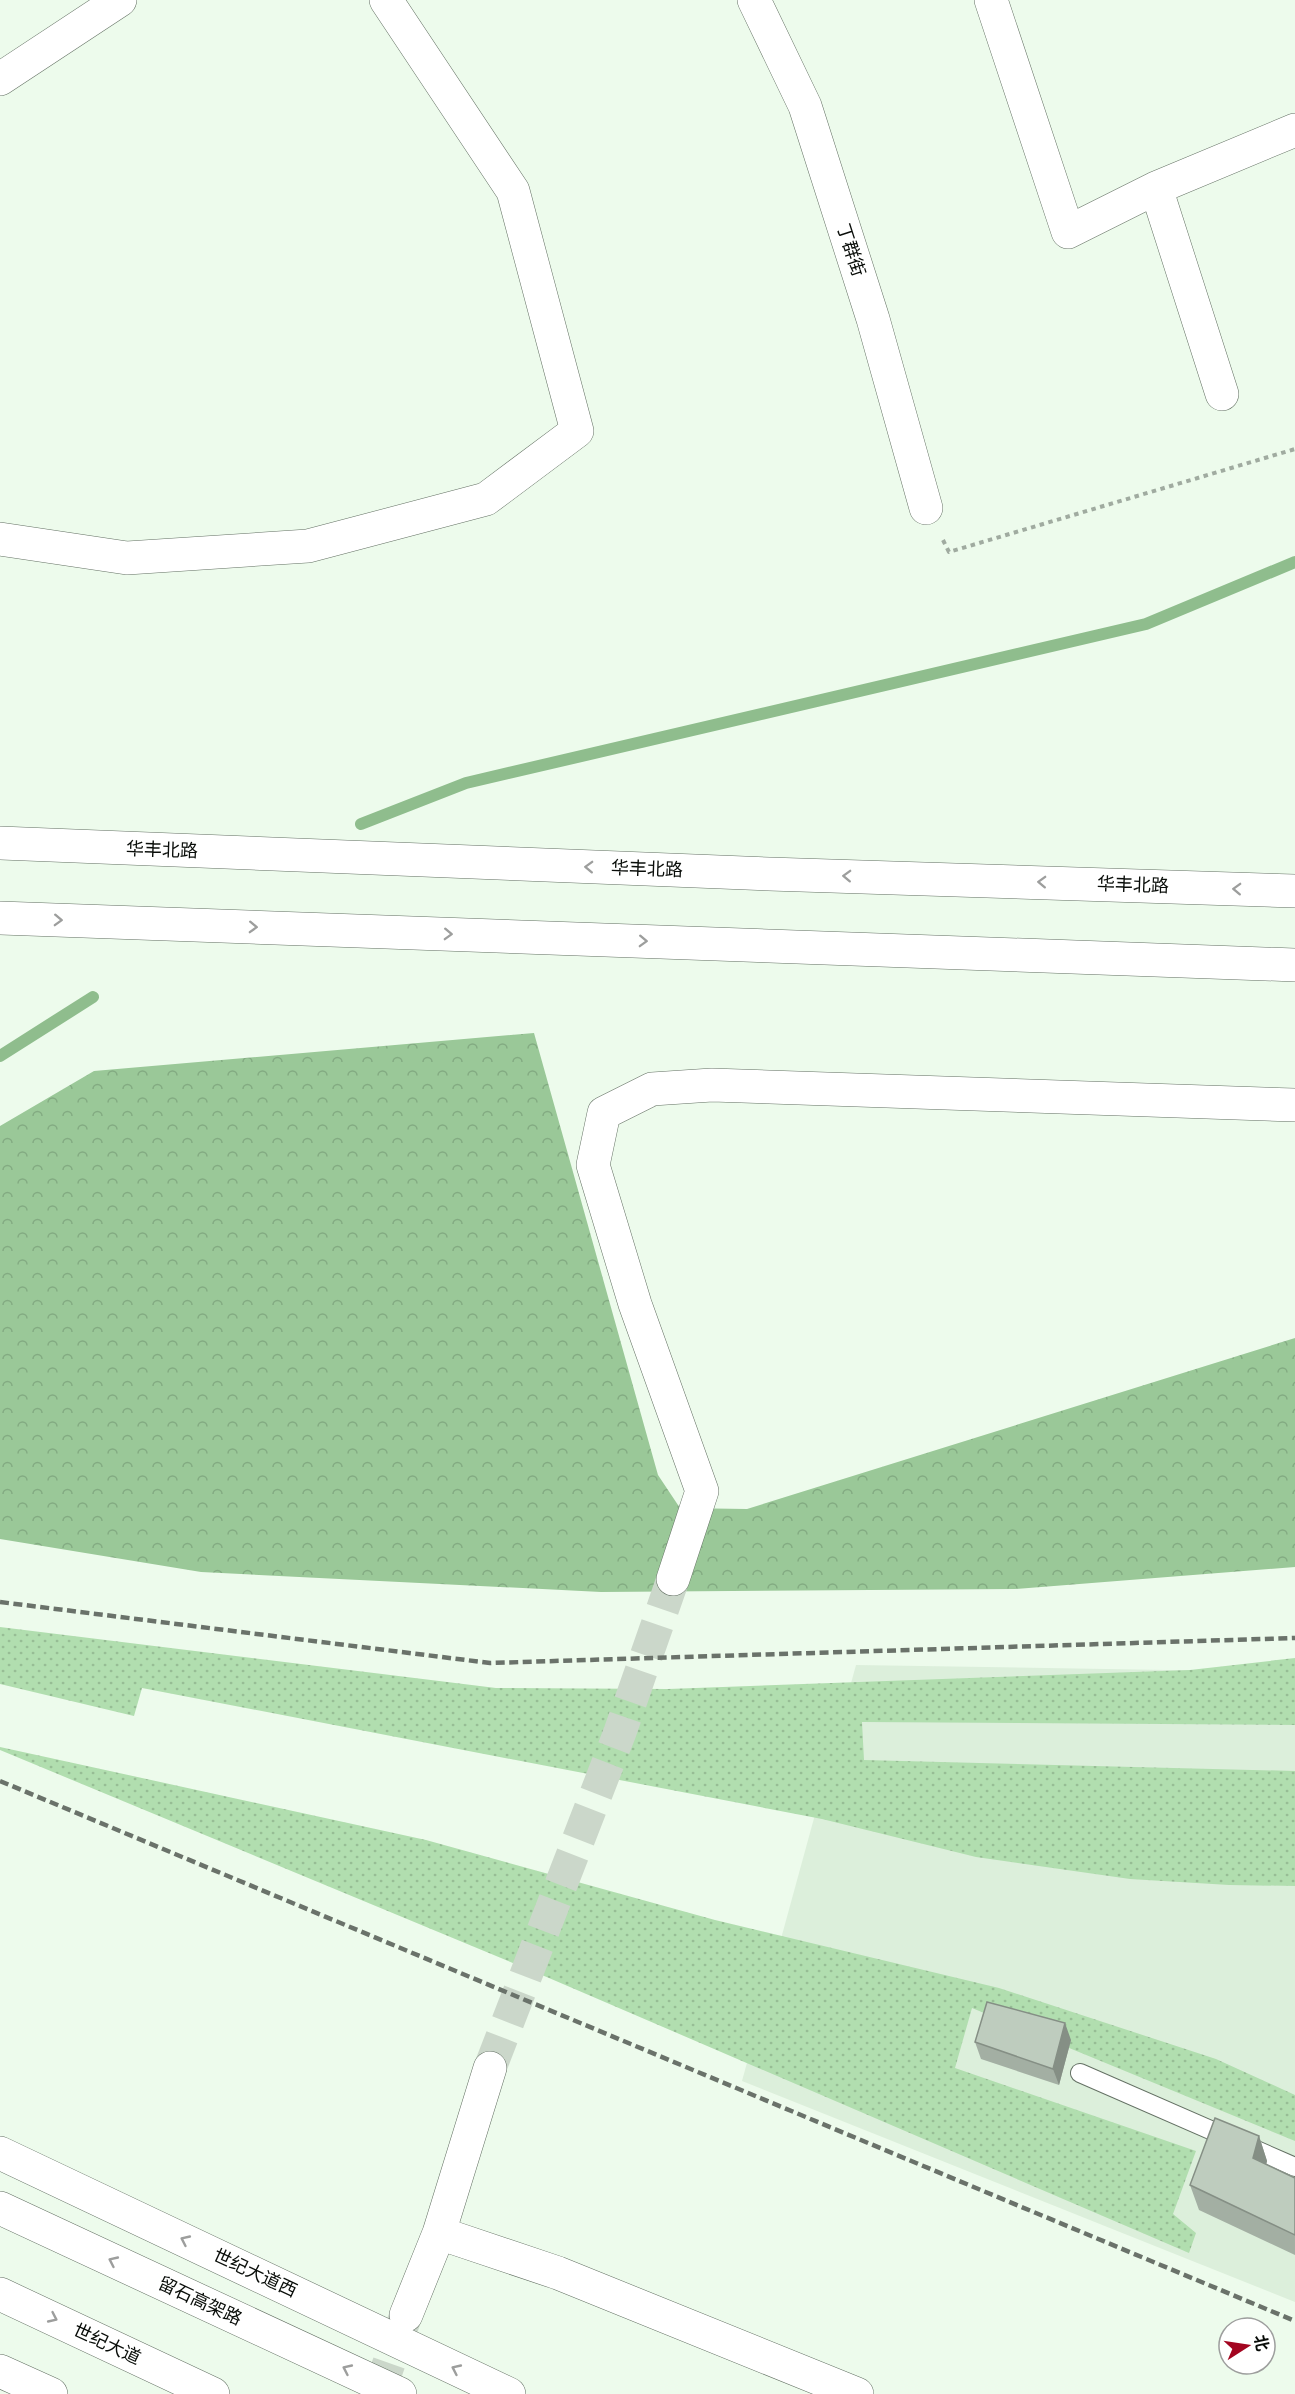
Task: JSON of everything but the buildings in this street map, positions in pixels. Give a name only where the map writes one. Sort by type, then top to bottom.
[{"type":"main road","points":[[0,79],[120,0]]},
{"type":"main road","points":[[0,539],[128,558],[308,546],[486,499],[577,430],[513,191],[386,0]]},
{"type":"main road","name":"丁群街","points":[[754,0],[805,106],[873,319],[926,508]]},
{"type":"main road","points":[[991,0],[1068,232],[1156,188],[1295,130]]},
{"type":"main road","points":[[1156,188],[1222,394]]},
{"type":"main road","name":"华丰北路","points":[[0,843],[769,874],[1295,891]]},
{"type":"main road","points":[[0,918],[1295,965]]},
{"type":"main road","points":[[673,1579],[702,1491],[635,1304],[593,1165],[604,1113],[652,1089],[712,1085],[1295,1105]]},
{"type":"main road","points":[[406,2315],[439,2233],[490,2068]]},
{"type":"main road","name":"世纪大道西","points":[[0,2153],[509,2394]]},
{"type":"main road","name":"留石高架路","points":[[0,2208],[400,2394]]},
{"type":"main road","points":[[439,2233],[558,2274],[857,2394]]},
{"type":"main road","name":"世纪大道","points":[[0,2294],[213,2394]]},
{"type":"main road","points":[[0,2370],[51,2394]]},
{"type":"lane","points":[[1080,2073],[1295,2167]]},
{"type":"path","points":[[926,508],[949,552],[1295,449]]},
{"type":"shaded area","points":[[856,1665],[1295,1672],[1295,2302],[742,2081]]},
{"type":"green space","points":[[534,1033],[658,1475],[680,1508],[747,1509],[1295,1338],[1295,1567],[1015,1589],[601,1592],[201,1572],[0,1539],[0,1126],[94,1071]]},
{"type":"green space","points":[[0,1627],[496,1688],[668,1689],[1190,1670],[1295,1658],[1295,1725],[862,1722],[864,1760],[1295,1771],[1295,1886],[1130,1879],[976,1857],[822,1819],[142,1688],[134,1716],[0,1684]]},
{"type":"green space","points":[[0,1747],[426,1840],[715,1920],[999,1988],[1216,2059],[1295,2095],[1295,2141],[972,2008],[955,2068],[1196,2151],[1173,2214],[1196,2233],[1189,2253],[549,1978],[0,1750]]},
{"type":"waterway","points":[[361,824],[466,783],[1146,624],[1295,562]]},
{"type":"waterway","points":[[0,1056],[93,997]]},
{"type":"tunnel","points":[[490,2068],[620,1732],[673,1579]]},
{"type":"tunnel","points":[[378,2394],[406,2315]]},
{"type":"railway","points":[[0,1602],[490,1663],[1295,1638]]},
{"type":"railway","points":[[0,1781],[1295,2321]]}]
